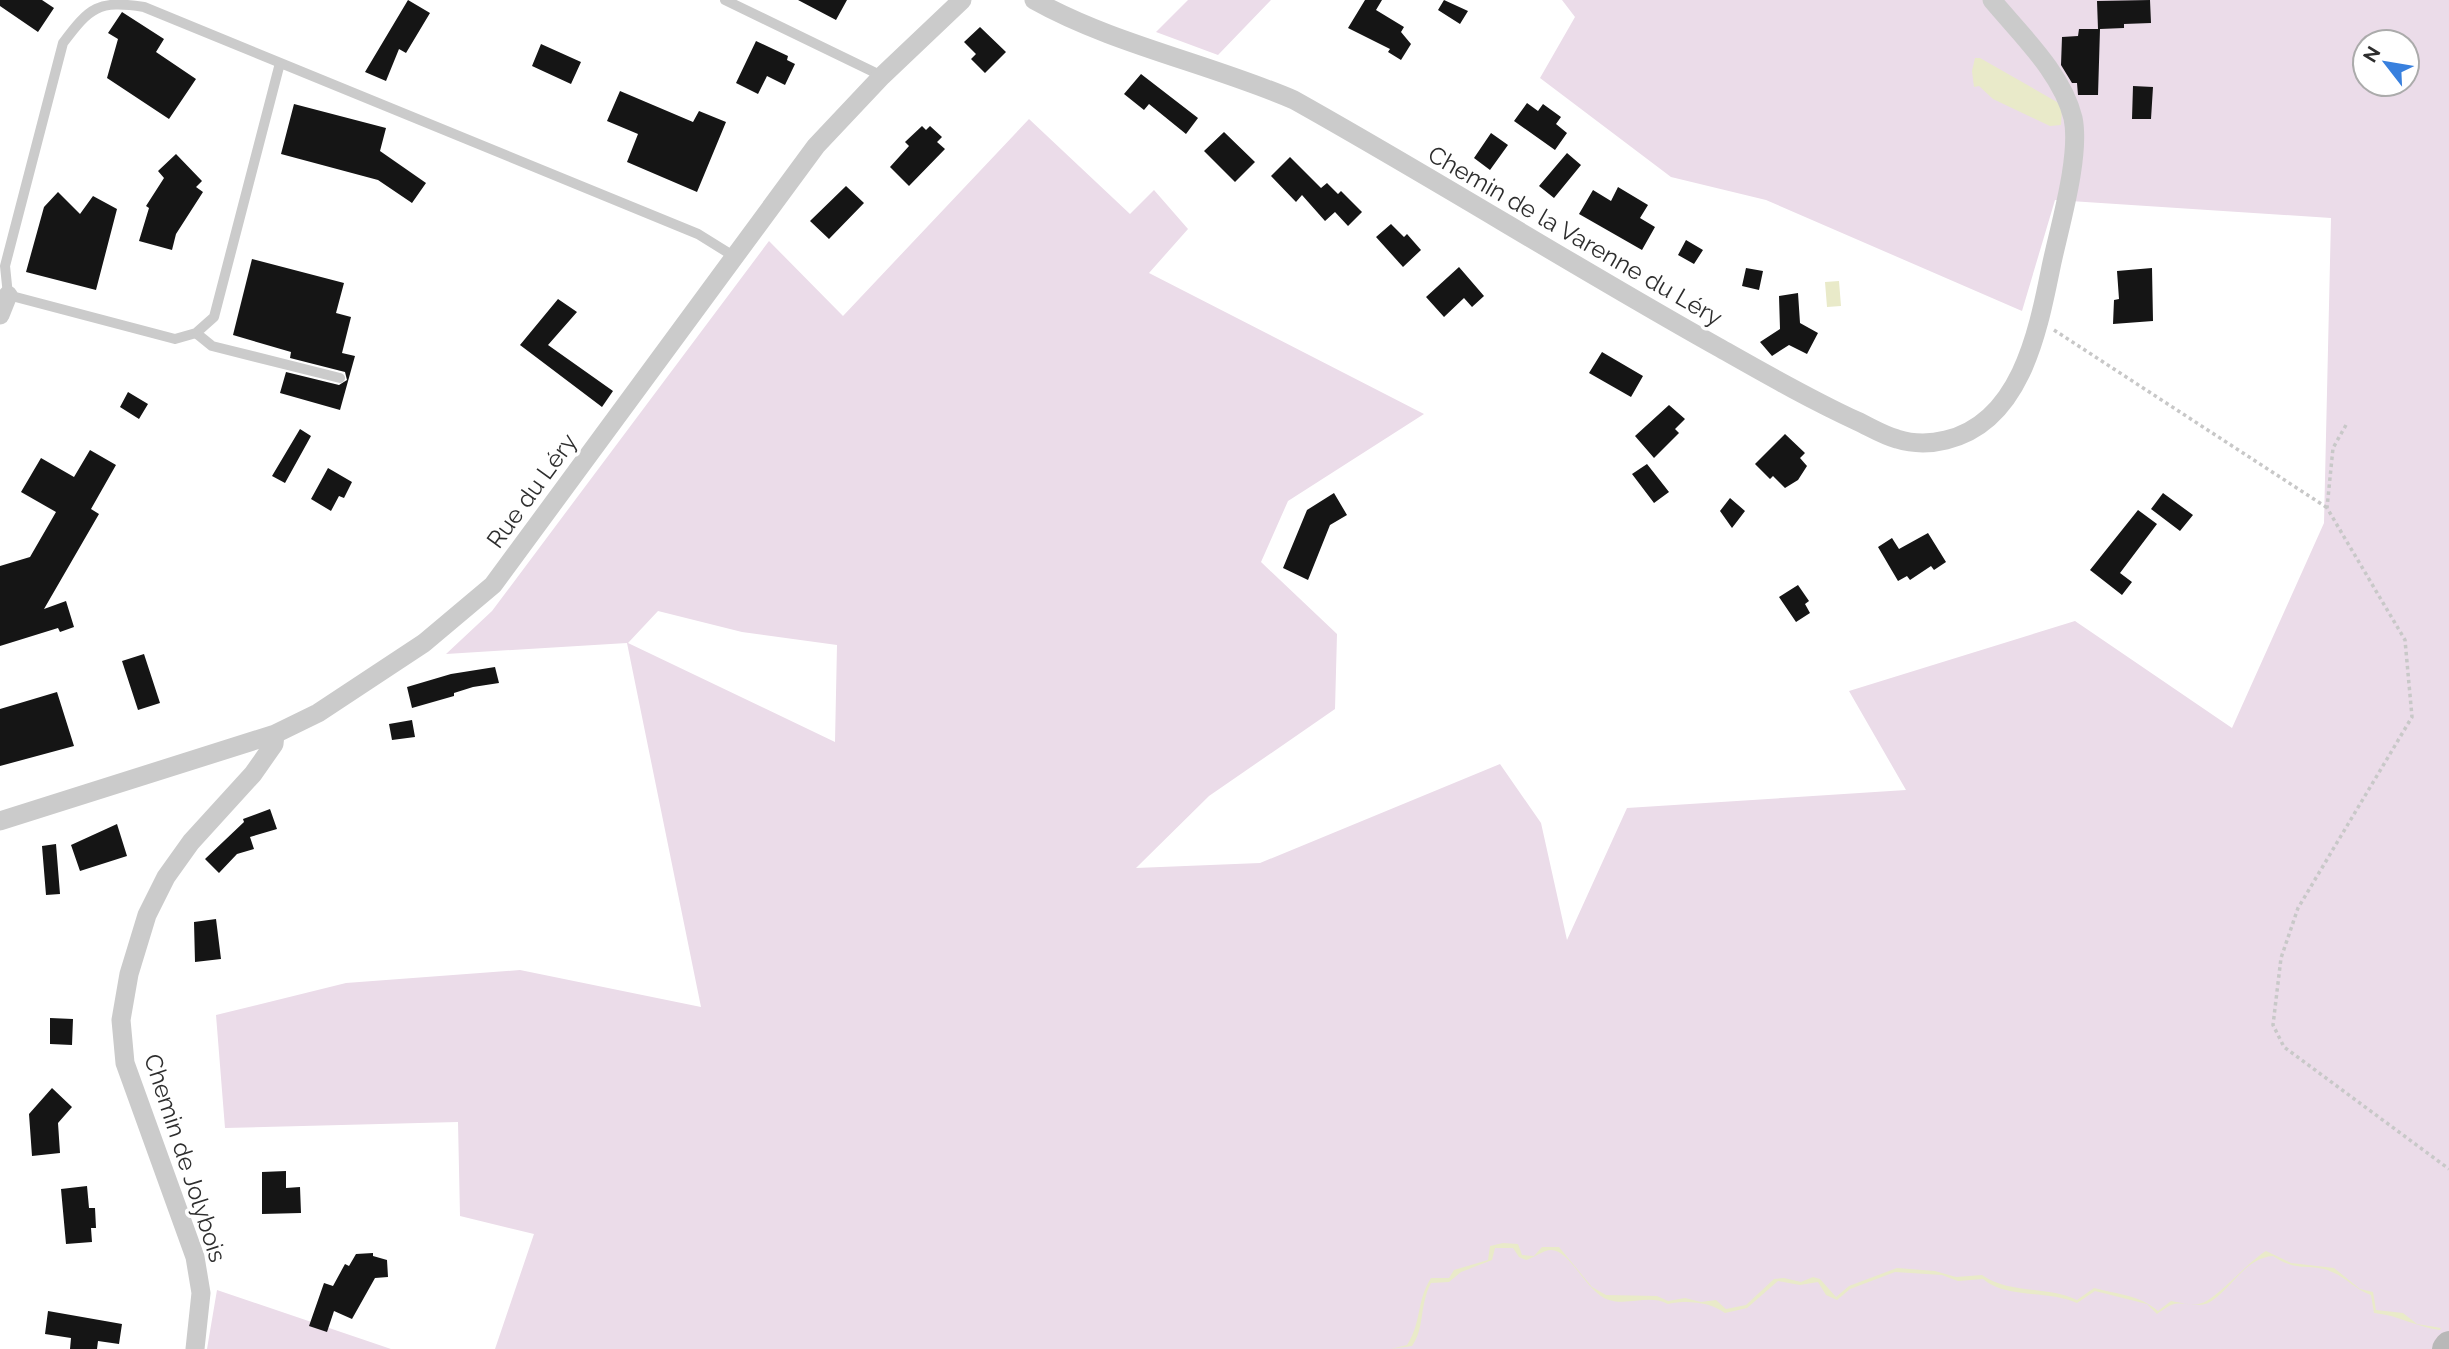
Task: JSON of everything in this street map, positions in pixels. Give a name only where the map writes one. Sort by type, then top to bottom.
[{"type":"street","name":"Rue du Léry","points":[[0,821],[275,734],[318,713],[424,643],[493,585],[816,146],[882,76],[962,0]]},
{"type":"street","name":"Chemin de la Varenne du Léry","points":[[1034,0],[1133,42],[1251,81],[1294,100],[1625,295],[1817,403],[1896,439],[1921,444],[1949,440],[1975,427],[1999,409],[2024,368],[2040,321],[2074,154],[2073,120],[2063,92],[2040,58],[1992,0]]},
{"type":"street","points":[[0,314],[8,295]]},
{"type":"street","name":"Chemin de Jolybois","points":[[195,1349],[201,1293],[195,1257],[125,1063],[121,1020],[132,962],[148,915],[166,877],[191,842],[253,774],[274,744],[275,734]]},
{"type":"lane","points":[[725,0],[882,76]]},
{"type":"lane","points":[[280,63],[214,317],[196,333],[175,340],[8,295],[5,266],[63,43],[85,14],[114,2],[144,7],[698,234],[735,257]]},
{"type":"lane","points":[[196,333],[212,346],[340,378]]},
{"type":"path","points":[[2040,321],[2327,508],[2405,640],[2412,717],[2298,908],[2281,958],[2273,1025],[2284,1047],[2449,1168]]},
{"type":"path","points":[[2327,508],[2333,449],[2346,425]]},
{"type":"shaded area","points":[[1188,0],[1271,0],[1218,55],[1156,32]]},
{"type":"shaded area","points":[[1562,0],[2449,0],[2449,1349],[495,1349],[534,1234],[460,1216],[458,1122],[225,1128],[216,1015],[346,983],[520,970],[701,1007],[627,643],[446,654],[492,611],[769,241],[843,316],[1029,119],[1130,214],[1154,190],[1188,229],[1149,273],[1424,414],[1288,501],[1261,562],[1337,634],[1335,709],[1209,796],[1136,868],[1260,863],[1500,764],[1541,823],[1567,940],[1627,808],[1906,790],[1849,691],[2075,621],[2232,728],[2324,523],[2331,218],[2055,200],[2022,311],[1766,200],[1671,177],[1540,78],[1575,17]],"holes":[[[658,611],[742,632],[837,645],[835,742],[628,643]]]},
{"type":"shaded area","points":[[1975,58],[1980,58],[2057,102],[2062,109],[2061,125],[2050,126],[1993,99],[1979,86],[1974,87],[1972,71]]},
{"type":"shaded area","points":[[1839,281],[1841,306],[1827,307],[1825,282]]},
{"type":"shaded area","points":[[1503,1243],[1518,1244],[1522,1255],[1534,1256],[1542,1247],[1559,1247],[1592,1287],[1606,1295],[1657,1296],[1668,1301],[1685,1298],[1701,1302],[1716,1300],[1726,1309],[1746,1305],[1774,1279],[1801,1282],[1813,1277],[1820,1279],[1836,1297],[1849,1286],[1897,1268],[1935,1271],[1956,1277],[1982,1275],[2004,1285],[2077,1300],[2094,1288],[2136,1298],[2151,1306],[2158,1311],[2171,1301],[2190,1305],[2171,1305],[2157,1314],[2147,1304],[2095,1291],[2077,1303],[2003,1289],[1983,1279],[1958,1281],[1942,1275],[1895,1272],[1850,1289],[1837,1300],[1826,1295],[1818,1282],[1800,1285],[1778,1281],[1747,1308],[1725,1313],[1698,1303],[1609,1300],[1593,1289],[1558,1252],[1548,1250],[1526,1260],[1519,1257],[1513,1248],[1495,1248],[1492,1260],[1461,1272],[1449,1282],[1431,1283],[1419,1332],[1412,1346],[1391,1349],[1407,1345],[1412,1337],[1423,1295],[1431,1278],[1449,1278],[1454,1270],[1488,1260],[1490,1246]]},
{"type":"shaded area","points":[[2266,1251],[2291,1263],[2334,1268],[2360,1289],[2373,1292],[2376,1310],[2403,1313],[2417,1324],[2374,1313],[2371,1295],[2361,1290],[2337,1275],[2325,1269],[2291,1265],[2273,1256],[2248,1267],[2208,1303],[2193,1305],[2214,1296]]},
{"type":"shaded area","points":[[217,1290],[391,1349],[207,1349]]},
{"type":"building","points":[[0,0],[42,0],[54,8],[38,32],[0,6]]},
{"type":"building","points":[[408,0],[430,13],[406,53],[399,49],[386,81],[365,72]]},
{"type":"building","points":[[798,0],[847,0],[836,20]]},
{"type":"building","points":[[1365,0],[1382,0],[1376,10],[1404,27],[1401,32],[1411,44],[1401,60],[1388,52],[1390,49],[1348,28]]},
{"type":"building","points":[[1444,0],[1468,11],[1460,24],[1438,10]]},
{"type":"building","points":[[2150,0],[2151,23],[2124,24],[2124,28],[2100,29],[2098,95],[2078,95],[2077,83],[2072,83],[2061,65],[2062,37],[2078,36],[2079,29],[2098,29],[2097,1]]},
{"type":"building","points":[[122,12],[164,39],[156,52],[196,79],[169,119],[107,78],[118,39],[108,33]]},
{"type":"building","points":[[980,27],[1006,52],[985,73],[971,59],[976,54],[964,42]]},
{"type":"building","points":[[756,41],[788,56],[787,60],[795,64],[785,85],[767,76],[758,94],[736,83]]},
{"type":"building","points":[[541,44],[581,62],[571,84],[532,66]]},
{"type":"building","points":[[1141,74],[1198,118],[1186,134],[1149,104],[1144,110],[1124,94]]},
{"type":"building","points":[[2133,86],[2153,87],[2151,119],[2132,119]]},
{"type":"building","points":[[620,91],[693,122],[699,111],[726,122],[697,192],[627,162],[638,134],[607,121]]},
{"type":"building","points":[[1527,103],[1538,111],[1543,104],[1561,117],[1556,124],[1567,133],[1555,150],[1514,121]]},
{"type":"building","points":[[294,104],[386,128],[380,151],[426,183],[412,203],[378,180],[281,154]]},
{"type":"building","points":[[922,126],[926,130],[930,126],[942,137],[937,142],[945,149],[909,186],[890,167],[909,146],[905,142]]},
{"type":"building","points":[[1224,132],[1255,162],[1235,182],[1204,151]]},
{"type":"building","points":[[1491,133],[1508,145],[1490,170],[1474,158]]},
{"type":"building","points":[[1567,153],[1581,165],[1554,198],[1539,186]]},
{"type":"building","points":[[176,154],[202,181],[196,187],[203,192],[176,234],[172,250],[139,241],[149,208],[146,206],[164,178],[158,171]]},
{"type":"building","points":[[1290,157],[1321,188],[1327,183],[1338,194],[1341,191],[1362,212],[1348,226],[1335,212],[1325,221],[1302,195],[1296,202],[1271,176]]},
{"type":"building","points":[[846,186],[864,203],[829,239],[810,221]]},
{"type":"building","points":[[1618,187],[1648,205],[1640,218],[1655,227],[1642,250],[1579,214],[1593,190],[1611,201]]},
{"type":"building","points":[[58,192],[80,214],[93,196],[117,209],[96,290],[26,272],[44,207]]},
{"type":"building","points":[[1391,224],[1404,237],[1407,234],[1421,250],[1403,267],[1376,237]]},
{"type":"building","points":[[1686,240],[1703,250],[1694,264],[1678,255]]},
{"type":"building","points":[[252,259],[344,283],[336,313],[351,317],[342,353],[355,356],[340,410],[280,393],[286,372],[339,385],[347,380],[345,372],[290,358],[291,352],[233,335]]},
{"type":"building","points":[[1459,267],[1484,296],[1472,307],[1464,298],[1444,317],[1426,297]]},
{"type":"building","points":[[1746,268],[1763,271],[1759,290],[1742,286]]},
{"type":"building","points":[[2152,268],[2153,321],[2113,324],[2114,300],[2119,299],[2117,271]]},
{"type":"building","points":[[1798,293],[1800,323],[1818,333],[1807,354],[1789,345],[1772,356],[1760,342],[1780,329],[1779,296]]},
{"type":"building","points":[[558,299],[577,312],[548,345],[613,391],[602,407],[520,345]]},
{"type":"building","points":[[1602,352],[1643,376],[1631,397],[1589,373]]},
{"type":"building","points":[[128,392],[148,404],[139,419],[120,407]]},
{"type":"building","points":[[1669,405],[1685,419],[1675,429],[1679,433],[1654,458],[1635,436]]},
{"type":"building","points":[[300,429],[311,436],[285,483],[272,476]]},
{"type":"building","points":[[1785,434],[1805,453],[1800,458],[1807,466],[1798,480],[1785,488],[1773,476],[1770,479],[1755,464]]},
{"type":"building","points":[[90,450],[116,465],[91,509],[99,514],[44,609],[66,601],[74,627],[60,632],[58,628],[0,646],[0,566],[30,557],[56,512],[21,492],[41,458],[74,477]]},
{"type":"building","points":[[1647,464],[1669,492],[1654,503],[1632,474]]},
{"type":"building","points":[[328,468],[352,482],[344,498],[339,496],[331,511],[311,499]]},
{"type":"building","points":[[1334,493],[1347,515],[1330,525],[1308,580],[1283,568],[1307,510]]},
{"type":"building","points":[[2163,493],[2193,515],[2180,531],[2151,509]]},
{"type":"building","points":[[1730,498],[1745,511],[1732,528],[1720,511]]},
{"type":"building","points":[[2138,510],[2157,524],[2120,573],[2132,582],[2122,595],[2090,570]]},
{"type":"building","points":[[1928,533],[1946,562],[1934,570],[1931,566],[1910,580],[1907,576],[1898,581],[1878,547],[1892,538],[1899,549]]},
{"type":"building","points":[[1798,585],[1809,601],[1805,604],[1810,613],[1796,622],[1779,597]]},
{"type":"building","points":[[144,654],[160,703],[138,710],[122,661]]},
{"type":"building","points":[[495,667],[499,683],[473,687],[454,693],[454,696],[412,708],[407,687],[451,674]]},
{"type":"building","points":[[57,692],[74,746],[0,766],[0,709]]},
{"type":"building","points":[[412,720],[415,737],[392,740],[389,724]]},
{"type":"building","points":[[270,809],[277,829],[250,837],[254,849],[237,854],[219,873],[205,859],[244,822],[243,819]]},
{"type":"building","points":[[117,824],[127,856],[80,871],[71,845]]},
{"type":"building","points":[[56,844],[60,894],[46,895],[42,846]]},
{"type":"building","points":[[216,919],[221,959],[195,962],[194,922]]},
{"type":"building","points":[[50,1018],[73,1019],[72,1045],[50,1044]]},
{"type":"building","points":[[52,1088],[72,1107],[58,1123],[60,1153],[32,1156],[29,1114]]},
{"type":"building","points":[[286,1171],[286,1188],[300,1187],[301,1213],[262,1214],[262,1172]]},
{"type":"building","points":[[87,1186],[89,1208],[95,1208],[96,1228],[91,1228],[92,1242],[66,1244],[61,1189]]},
{"type":"building","points":[[373,1253],[373,1256],[387,1260],[388,1277],[375,1278],[352,1319],[334,1311],[327,1332],[309,1326],[324,1283],[333,1286],[345,1264],[349,1266],[356,1254]]},
{"type":"building","points":[[48,1311],[122,1324],[119,1344],[98,1341],[97,1349],[70,1349],[71,1338],[45,1334]]}]
